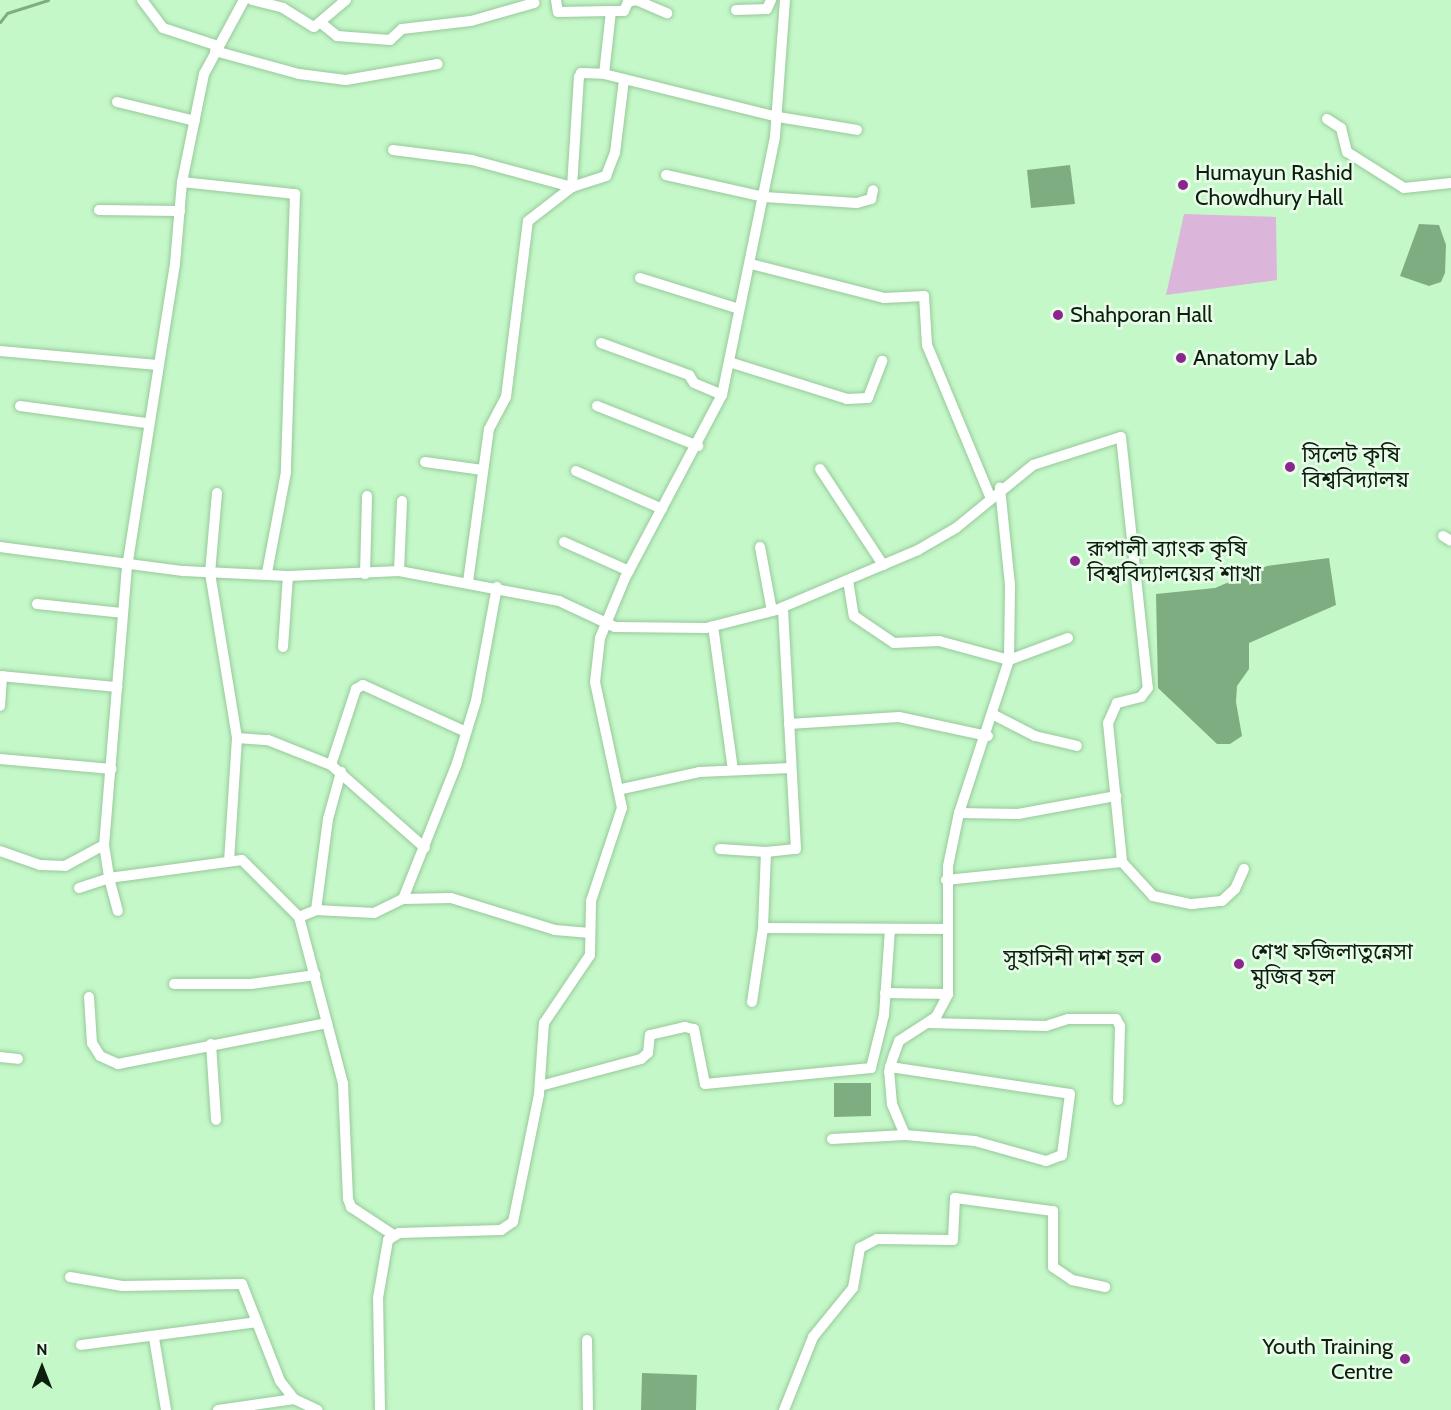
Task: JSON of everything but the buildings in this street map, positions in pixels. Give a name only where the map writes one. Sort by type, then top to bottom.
[{"type":"street","points":[[142,0],[163,28],[217,49],[299,74],[346,80],[438,64]]},
{"type":"street","points":[[118,911],[108,878],[104,845],[112,769],[122,613],[146,423],[157,365],[180,211],[182,182],[204,74],[244,0]]},
{"type":"street","points":[[252,0],[284,8],[314,27],[346,0]]},
{"type":"street","points":[[556,0],[558,12],[624,12],[628,2],[636,0],[667,13]]},
{"type":"street","points":[[736,10],[766,9],[771,0]]},
{"type":"street","points":[[79,888],[108,878],[242,860],[299,917],[343,1084],[348,1199],[351,1207],[392,1234],[508,1229],[540,1086],[544,1023],[590,955],[591,901],[622,808],[622,789],[595,682],[604,622],[662,509],[698,446],[722,395],[739,309],[751,264],[778,117],[785,0]]},
{"type":"street","points":[[321,23],[337,36],[390,40],[402,28],[471,21],[534,3]]},
{"type":"street","points":[[604,74],[611,11]]},
{"type":"street","points":[[572,187],[581,73],[604,74],[778,117],[857,130]]},
{"type":"street","points":[[468,582],[489,429],[506,397],[528,221],[572,187],[606,176],[615,153],[624,80]]},
{"type":"street","points":[[117,102],[195,121]]},
{"type":"street","points":[[1327,119],[1341,128],[1347,152],[1404,188],[1451,183]]},
{"type":"street","points":[[393,150],[472,160],[572,187]]},
{"type":"street","points":[[666,175],[764,197],[857,203],[871,199],[873,190]]},
{"type":"street","points":[[182,182],[295,194],[286,472],[267,573]]},
{"type":"street","points":[[99,210],[180,211]]},
{"type":"street","points":[[751,264],[884,298],[924,296],[927,345],[990,496]]},
{"type":"street","points":[[640,278],[739,309]]},
{"type":"street","points":[[601,343],[689,375],[694,383],[722,395]]},
{"type":"street","points":[[0,351],[157,365]]},
{"type":"street","points":[[729,363],[847,399],[868,398],[882,362]]},
{"type":"street","points":[[20,406],[146,423]]},
{"type":"street","points":[[597,406],[698,446]]},
{"type":"street","points":[[0,547],[127,566],[210,573],[267,573],[288,576],[399,571],[497,587],[559,601],[604,622],[645,631],[713,626],[772,611],[883,565],[956,528],[990,496],[1033,465],[1121,437],[1148,688],[1141,697],[1117,703],[1109,713],[1122,862],[1154,896],[1192,904],[1222,901],[1235,889],[1244,869]]},
{"type":"street","points":[[425,462],[482,470]]},
{"type":"street","points":[[820,469],[883,565]]},
{"type":"street","points":[[576,471],[662,509]]},
{"type":"street","points":[[905,1136],[892,1104],[890,1067],[899,1041],[927,1023],[948,994],[946,880],[959,813],[988,736],[1010,660],[1010,585],[1000,488]]},
{"type":"street","points":[[217,493],[210,573],[237,738],[229,861]]},
{"type":"street","points":[[365,574],[367,496]]},
{"type":"street","points":[[399,571],[402,501]]},
{"type":"street","points":[[564,542],[629,571]]},
{"type":"street","points":[[760,547],[772,611]]},
{"type":"street","points":[[283,647],[288,576]]},
{"type":"street","points":[[848,580],[854,616],[894,643],[939,641],[1010,660],[1068,638]]},
{"type":"street","points":[[403,899],[425,848],[466,732],[497,587]]},
{"type":"street","points":[[37,604],[122,613]]},
{"type":"street","points":[[720,849],[795,851],[783,607]]},
{"type":"street","points":[[713,626],[733,770]]},
{"type":"street","points":[[0,706],[1,676],[117,687]]},
{"type":"street","points":[[331,765],[356,689],[363,685],[466,732]]},
{"type":"street","points":[[994,715],[1035,736],[1077,746]]},
{"type":"street","points":[[789,724],[899,717],[988,736]]},
{"type":"street","points":[[237,738],[268,740],[331,765],[425,848]]},
{"type":"street","points":[[0,759],[112,769]]},
{"type":"street","points":[[622,789],[682,774],[791,768]]},
{"type":"street","points":[[316,910],[328,819],[341,772]]},
{"type":"street","points":[[959,813],[1018,813],[1116,796]]},
{"type":"street","points":[[0,851],[40,865],[65,866],[104,845]]},
{"type":"street","points":[[752,1002],[763,928],[766,852]]},
{"type":"street","points":[[946,880],[1122,862]]},
{"type":"street","points":[[299,917],[316,910],[374,913],[403,899],[451,898],[555,930],[590,933]]},
{"type":"street","points":[[763,928],[947,929]]},
{"type":"street","points":[[540,1086],[641,1059],[648,1053],[650,1035],[685,1027],[694,1029],[705,1084],[871,1068],[885,993],[890,929]]},
{"type":"street","points":[[174,984],[251,984],[315,975]]},
{"type":"street","points":[[885,993],[948,994]]},
{"type":"street","points":[[89,997],[92,1043],[107,1060],[125,1063],[211,1044],[327,1023]]},
{"type":"street","points":[[927,1023],[1046,1026],[1068,1019],[1116,1018],[1120,1026],[1118,1100]]},
{"type":"street","points":[[211,1044],[216,1120]]},
{"type":"street","points":[[0,1057],[18,1059]]},
{"type":"street","points":[[832,1139],[905,1136],[975,1141],[1056,1160],[1062,1155],[1072,1098],[890,1067]]},
{"type":"street","points":[[784,1410],[813,1337],[853,1288],[860,1248],[877,1239],[952,1240],[955,1198],[1053,1211],[1053,1267],[1072,1280],[1105,1287]]},
{"type":"street","points":[[380,1410],[378,1298],[392,1234]]},
{"type":"street","points":[[70,1277],[122,1286],[242,1284],[280,1381],[294,1399],[318,1410]]},
{"type":"street","points":[[81,1345],[154,1338],[257,1322]]},
{"type":"street","points":[[154,1338],[166,1410]]},
{"type":"street","points":[[587,1340],[588,1410]]},
{"type":"street","points":[[218,1410],[294,1399]]},
{"type":"shaded area","points":[[1070,165],[1075,204],[1031,208],[1027,170]]},
{"type":"shaded area","points":[[1184,214],[1276,217],[1277,280],[1166,295]]},
{"type":"shaded area","points":[[1419,224],[1439,225],[1446,245],[1445,273],[1441,282],[1429,286],[1400,276]]},
{"type":"shaded area","points":[[1329,558],[1336,605],[1249,643],[1249,669],[1237,686],[1236,702],[1242,736],[1230,744],[1217,744],[1158,688],[1156,594],[1215,588],[1267,566]]},
{"type":"shaded area","points":[[834,1083],[871,1083],[871,1116],[834,1117]]},
{"type":"shaded area","points":[[642,1373],[697,1375],[696,1410],[641,1410]]},
{"type":"waterway","points":[[0,22],[7,13],[48,0]]},
{"type":"place","name":"Humayun Rashid Chowdhury Hall","points":[[1183,185]]},
{"type":"place","name":"Shahporan Hall","points":[[1058,315]]},
{"type":"place","name":"Anatomy Lab","points":[[1181,358]]},
{"type":"place","name":"সিলেট কৃষি বিশ্ববিদ্যালয়","points":[[1290,467]]},
{"type":"place","name":"রূপালী ব্যাংক কৃষি বিশ্ববিদ্যালয়ের শাখা","points":[[1075,561]]},
{"type":"place","name":"সুহাসিনী দাশ হল","points":[[1156,958]]},
{"type":"place","name":"শেখ ফজিলাতুন্নেসা মুজিব হল","points":[[1239,964]]},
{"type":"place","name":"Youth Training Centre","points":[[1405,1359]]}]
